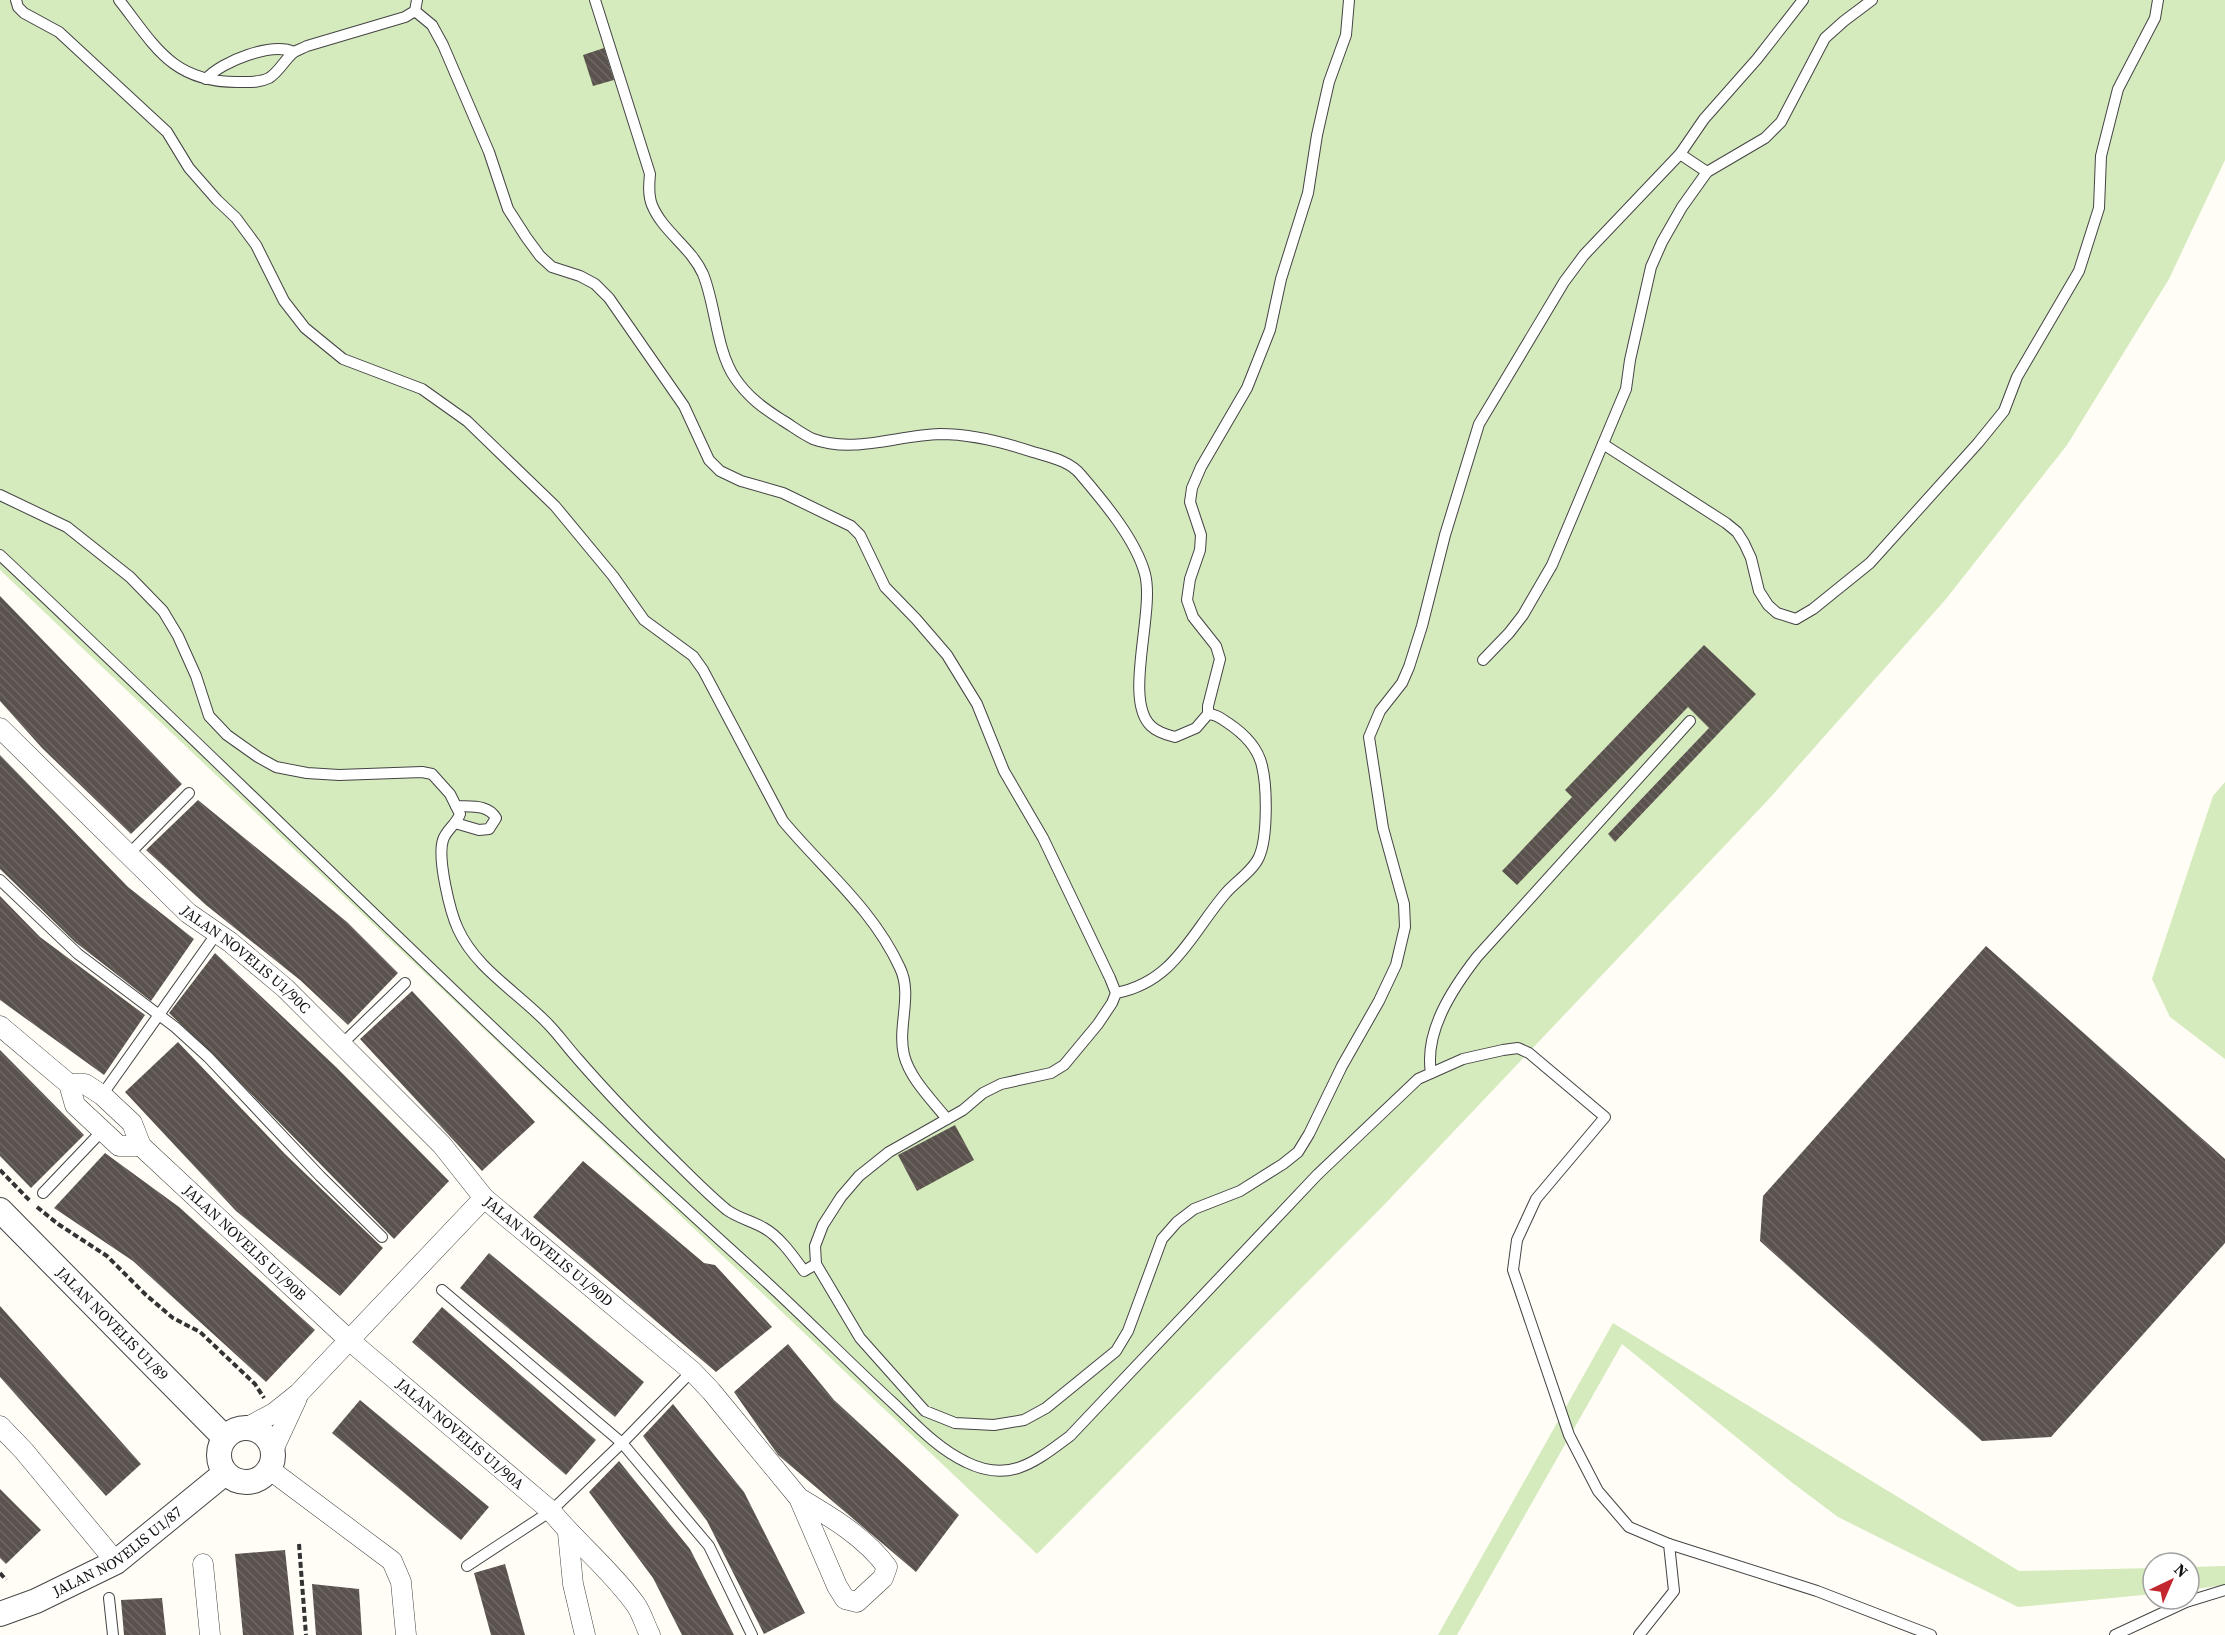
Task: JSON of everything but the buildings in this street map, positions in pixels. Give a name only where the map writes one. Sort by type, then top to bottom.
[{"type":"street","name":"JALAN NOVELIS U1/90C","points":[[0,728],[188,913],[217,933],[285,988],[442,1145],[484,1198]]},
{"type":"street","name":"JALAN NOVELIS U1/90B","points":[[0,1026],[69,1084],[75,1105],[119,1146],[141,1146]]},
{"type":"street","name":"JALAN NOVELIS U1/90B","points":[[69,1084],[85,1084],[102,1095],[132,1123],[141,1146],[350,1340]]},
{"type":"street","name":"JALAN NOVELIS U1/90D","points":[[235,1433],[274,1413],[299,1393],[484,1198],[692,1371],[799,1498],[837,1586],[845,1599],[857,1602],[883,1578],[887,1567],[878,1555],[842,1525],[799,1498]]},
{"type":"street","name":"JALAN NOVELIS U1/89","points":[[0,1210],[235,1433]]},
{"type":"street","name":"JALAN NOVELIS U1/90A","points":[[350,1340],[551,1510],[568,1533],[622,1588],[637,1607],[650,1635]]},
{"type":"street","name":"JALAN NOVELIS U1/90D","points":[[271,1460],[299,1393]]},
{"type":"street","points":[[0,1426],[24,1450],[116,1562]]},
{"type":"street","points":[[258,1431],[268,1440],[271,1460],[261,1478],[248,1483],[236,1481],[225,1473],[219,1462],[219,1449],[235,1433],[258,1431]]},
{"type":"street","points":[[271,1460],[392,1561],[401,1582],[406,1635]]},
{"type":"street","name":"JALAN NOVELIS U1/87","points":[[0,1614],[36,1602],[116,1562],[225,1473]]},
{"type":"street","points":[[568,1533],[573,1584],[585,1635]]},
{"type":"street","points":[[204,1564],[210,1635]]},
{"type":"lane","points":[[16,0],[18,7],[24,13],[59,32],[166,132],[189,168],[236,218],[256,245],[284,301],[305,328],[343,358],[423,389],[467,421],[555,506],[613,576],[645,620],[693,656],[703,670],[783,821],[801,843],[850,893],[880,934],[900,967],[905,980],[903,1054],[921,1086],[947,1119]]},
{"type":"lane","points":[[119,0],[161,54],[195,77],[227,82],[260,82],[271,77],[294,52],[307,46],[376,27],[416,6],[432,25],[442,45],[489,152],[508,208],[540,256],[552,267],[595,284],[609,298],[684,406],[714,466],[741,481],[783,493],[851,526],[860,535],[885,587],[947,655],[977,704],[1004,771],[1043,838],[1116,993],[1112,1004],[1098,1024],[1064,1065],[1051,1073],[1001,1084],[983,1093],[963,1110],[889,1152],[859,1176],[841,1197],[823,1225],[814,1246],[816,1264],[860,1338],[925,1411],[955,1423],[994,1425],[1024,1420],[1046,1408],[1116,1351],[1128,1331],[1162,1239],[1177,1222],[1194,1209],[1240,1191],[1283,1164],[1298,1152],[1309,1134],[1396,965],[1405,927],[1404,904],[1383,828],[1369,737],[1380,711],[1402,683],[1409,667],[1422,626],[1444,535],[1479,424],[1577,264],[1680,154],[1704,118],[1757,59],[1803,0]]},
{"type":"lane","points":[[595,0],[650,174],[648,191],[652,205],[659,217],[693,256],[703,275],[726,361],[747,393],[758,404],[814,439],[843,445],[939,434],[968,436],[1003,442],[1064,462],[1078,471],[1102,500],[1131,543],[1145,575],[1147,614],[1139,669],[1141,705],[1150,725],[1162,733],[1175,737],[1196,728],[1208,714],[1220,658],[1216,646],[1193,617],[1187,600],[1190,579],[1200,550],[1201,535],[1190,502],[1192,488],[1201,467],[1247,388],[1270,330],[1281,279],[1308,193],[1317,135],[1329,82],[1346,35],[1349,0]]},
{"type":"lane","points":[[1483,660],[1509,633],[1552,565],[1626,389],[1630,360],[1651,267],[1682,207],[1707,172],[1766,138],[1781,122],[1825,38],[1872,0]]},
{"type":"lane","points":[[1603,444],[1737,532],[1751,558],[1759,591],[1777,613],[1796,619],[1827,598],[1870,563],[2004,411],[2017,377],[2079,271],[2099,208],[2101,156],[2118,88],[2155,18],[2158,0]]},
{"type":"lane","points":[[206,79],[222,65],[263,51],[287,49],[294,52]]},
{"type":"lane","points":[[1680,154],[1707,172]]},
{"type":"lane","points":[[0,495],[67,527],[130,577],[163,611],[178,636],[196,676],[209,716],[227,735],[258,757],[276,767],[307,773],[339,776],[422,772],[432,774],[450,794],[459,814],[455,824],[445,835],[441,847],[452,914],[458,930],[469,947],[491,971],[548,1023],[641,1128],[695,1180],[728,1210],[767,1230],[791,1253],[804,1271],[816,1264]]},
{"type":"lane","points":[[0,555],[694,1216],[785,1299],[858,1371],[927,1435],[965,1462],[985,1469],[1008,1472],[1038,1460],[1070,1436],[1318,1174],[1418,1079],[1463,1059],[1518,1048],[1529,1053],[1605,1117],[1536,1199],[1516,1240],[1512,1270],[1569,1435],[1598,1491],[1629,1527],[1669,1544],[1817,1590],[1931,1635]]},
{"type":"lane","points":[[1116,993],[1140,985],[1170,966],[1218,902],[1259,858],[1266,821],[1262,765],[1252,746],[1238,730],[1214,714],[1208,714]]},
{"type":"lane","points":[[1431,1073],[1430,1045],[1457,984],[1477,957],[1690,720]]},
{"type":"lane","points":[[128,855],[189,793]]},
{"type":"lane","points":[[455,824],[479,830],[489,829],[496,818],[493,812],[485,808],[456,806]]},
{"type":"lane","points":[[0,880],[78,954],[175,1027],[208,1057],[320,1176],[382,1237]]},
{"type":"lane","points":[[102,1095],[217,933]]},
{"type":"lane","points":[[342,1044],[405,983]]},
{"type":"lane","points":[[42,1193],[102,1131]]},
{"type":"lane","points":[[442,1290],[622,1443],[709,1546],[752,1635]]},
{"type":"lane","points":[[467,1566],[551,1510],[622,1443],[692,1371]]},
{"type":"lane","points":[[1639,1635],[1674,1591],[1669,1544]]},
{"type":"lane","points":[[2115,1635],[2186,1602],[2225,1590]]},
{"type":"lane","points":[[109,1598],[113,1635]]},
{"type":"path","points":[[0,1170],[58,1224],[107,1256],[173,1318],[200,1332],[255,1384],[274,1413]]},
{"type":"path","points":[[299,1544],[306,1635]]},
{"type":"path","points":[[0,1573],[6,1580]]},
{"type":"green space","points":[[0,0],[2225,0],[2225,160],[2169,279],[2067,445],[1946,599],[1768,800],[1382,1207],[1037,1554],[0,570]]},
{"type":"green space","points":[[2225,782],[2225,1059],[2170,1017],[2152,979],[2213,796]]},
{"type":"green space","points":[[1613,1323],[2019,1571],[2141,1568],[2141,1595],[2018,1607],[1838,1517],[1790,1481],[1622,1344],[1457,1635],[1438,1635]]},
{"type":"green space","points":[[2225,1566],[2225,1585],[2201,1588],[2201,1567]]}]
